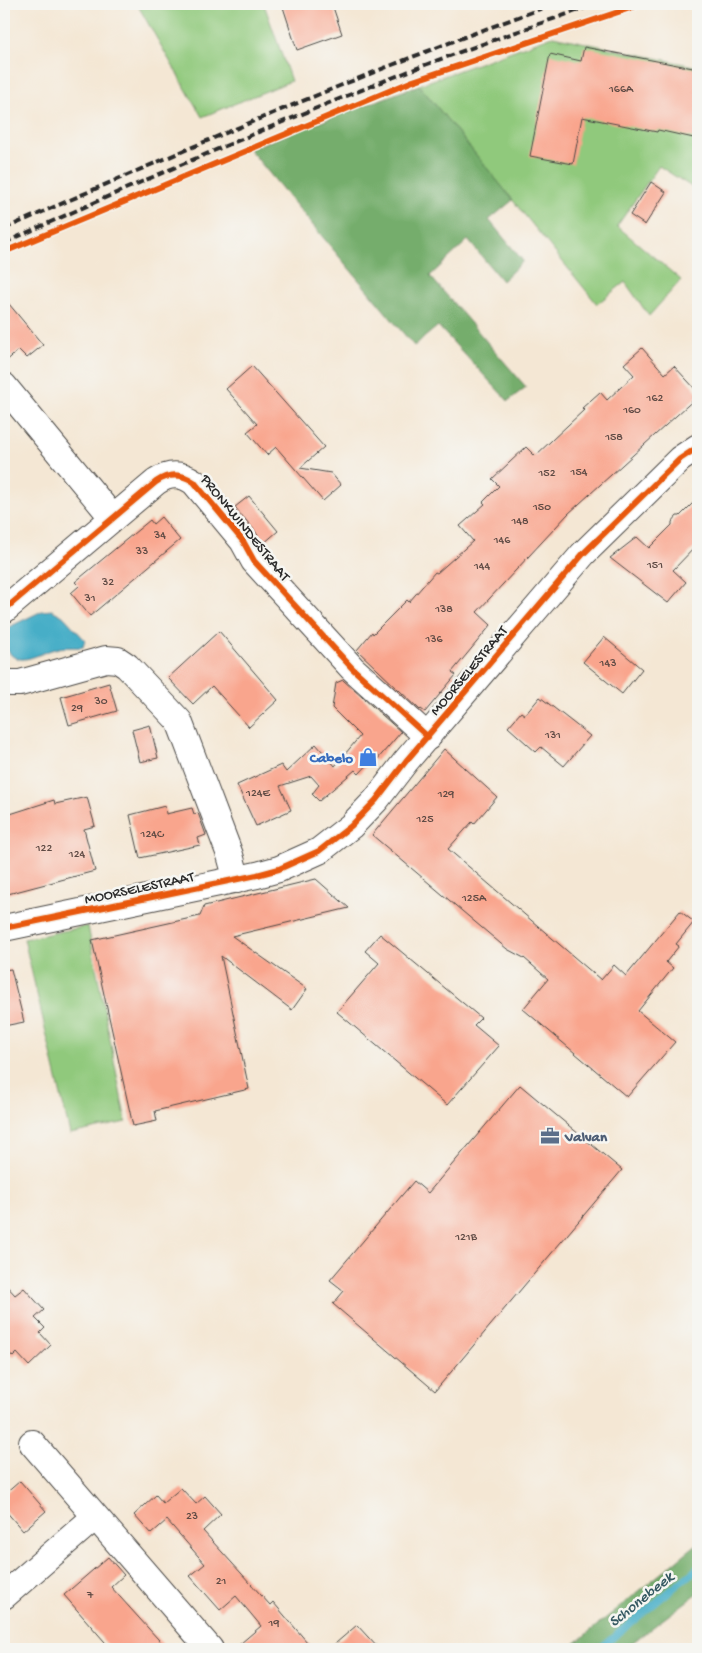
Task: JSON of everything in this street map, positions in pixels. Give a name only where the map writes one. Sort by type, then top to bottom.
[{"type":"street","points":[[4,386],[112,518]]},
{"type":"street","name":"MOORSELESTRAAT","points":[[4,928],[237,880],[279,868],[319,851],[351,826],[364,813],[583,554],[680,459],[698,447]]},
{"type":"street","name":"PRONKWINDESTRAAT","points":[[4,610],[164,476],[173,474],[186,476],[194,482],[243,541],[254,561],[346,661],[428,737]]},
{"type":"street","points":[[4,681],[20,683],[106,659],[118,660],[127,666],[179,721],[230,855],[237,880]]},
{"type":"street","points":[[32,1443],[210,1649]]},
{"type":"street","points":[[4,1596],[95,1517]]},
{"type":"green space","points":[[137,4],[264,4],[291,81],[202,117]]},
{"type":"green space","points":[[553,36],[698,67],[698,191],[659,166],[617,226],[681,280],[649,316],[625,282],[597,304],[419,85]]},
{"type":"green space","points":[[419,85],[513,200],[489,220],[523,261],[502,281],[468,240],[430,276],[526,387],[508,401],[438,326],[414,346],[249,149]]},
{"type":"green space","points":[[88,926],[126,1122],[70,1134],[24,939]]},
{"type":"green space","points":[[698,1543],[698,1593],[624,1649],[568,1649]]},
{"type":"water","points":[[52,610],[63,616],[85,640],[83,647],[58,648],[24,659],[18,659],[13,656],[5,646],[7,628],[42,611]]},
{"type":"building","points":[[282,4],[332,4],[342,34],[297,50]]},
{"type":"building","points":[[584,47],[698,69],[698,139],[582,117],[573,164],[530,156],[550,54],[581,61]]},
{"type":"building","points":[[651,182],[666,192],[645,225],[630,215]]},
{"type":"building","points":[[4,298],[43,345],[27,358],[19,350],[4,363]]},
{"type":"building","points":[[642,348],[665,374],[674,366],[698,392],[698,396],[568,514],[477,612],[491,625],[452,672],[456,675],[425,712],[420,710],[357,650],[372,632],[373,634],[407,600],[409,602],[435,572],[437,573],[473,541],[460,526],[485,504],[483,502],[499,486],[492,479],[526,447],[535,456],[584,410],[582,408],[600,392],[607,400],[634,375],[624,364]]},
{"type":"building","points":[[252,366],[324,447],[300,468],[331,473],[341,485],[323,501],[276,447],[267,455],[247,432],[257,424],[226,389]]},
{"type":"building","points":[[249,496],[278,531],[263,544],[235,507]]},
{"type":"building","points":[[698,498],[698,544],[673,570],[686,582],[668,603],[610,558],[637,537],[649,548],[672,525],[677,516],[680,516]]},
{"type":"building","points":[[161,517],[180,540],[90,616],[71,593],[79,586],[75,582],[150,520],[153,524]]},
{"type":"building","points":[[219,631],[278,700],[249,727],[212,686],[193,704],[168,678]]},
{"type":"building","points":[[604,637],[642,669],[622,694],[583,662]]},
{"type":"building","points":[[343,680],[401,732],[376,761],[373,759],[359,774],[355,770],[319,801],[312,794],[319,785],[311,776],[280,786],[291,810],[256,826],[237,785],[281,765],[286,772],[316,744],[335,766],[360,736],[332,708],[336,683]]},
{"type":"building","points":[[109,683],[117,711],[69,725],[61,697]]},
{"type":"building","points":[[540,697],[590,736],[564,766],[541,747],[536,752],[508,727],[521,712],[525,715]]},
{"type":"building","points":[[150,725],[158,758],[140,762],[132,730]]},
{"type":"building","points":[[444,749],[497,797],[474,824],[472,822],[448,849],[601,980],[614,965],[626,976],[680,911],[694,922],[676,944],[679,946],[666,962],[673,968],[638,1011],[675,1042],[627,1097],[523,1009],[548,979],[524,958],[507,949],[372,835]]},
{"type":"building","points":[[87,797],[95,826],[84,829],[95,871],[4,895],[4,816],[54,800],[55,804]]},
{"type":"building","points":[[165,806],[166,814],[192,808],[194,814],[198,813],[206,835],[198,838],[200,845],[140,858],[130,815]]},
{"type":"building","points":[[316,879],[349,908],[232,936],[307,989],[292,1010],[221,956],[249,1089],[155,1111],[157,1121],[133,1126],[92,940],[200,916],[204,906]]},
{"type":"building","points":[[380,934],[481,1018],[474,1025],[499,1046],[447,1105],[337,1012],[379,963],[365,951]]},
{"type":"building","points":[[11,969],[24,1022],[4,1026],[4,970]]},
{"type":"building","points":[[520,1085],[622,1170],[435,1391],[333,1304],[344,1291],[330,1280],[414,1181],[428,1193]]},
{"type":"building","points":[[4,1283],[15,1295],[24,1288],[44,1310],[35,1318],[45,1328],[40,1333],[51,1345],[29,1366],[17,1353],[13,1357],[4,1347]]},
{"type":"building","points":[[20,1481],[46,1511],[23,1531],[4,1509],[4,1495]]},
{"type":"building","points":[[181,1488],[196,1504],[205,1496],[221,1514],[203,1531],[270,1605],[273,1602],[313,1649],[234,1649],[261,1626],[236,1596],[220,1610],[190,1576],[205,1564],[167,1520],[151,1534],[134,1515],[156,1495],[163,1503]]},
{"type":"building","points":[[108,1557],[124,1575],[111,1587],[167,1649],[111,1649],[64,1595]]},
{"type":"building","points":[[357,1625],[379,1649],[329,1649]]},
{"type":"waterway","name":"Schonebeek","points":[[599,1649],[698,1568]]},
{"type":"railway","points":[[4,229],[277,112],[415,56],[554,4]]},
{"type":"railway","points":[[4,243],[161,173],[319,107],[425,65],[596,4]]},
{"type":"cycle path","points":[[4,252],[413,81],[642,4]]},
{"type":"cycle path","points":[[4,928],[257,875],[279,869],[319,851],[351,826],[376,800],[406,761],[583,554],[680,459],[698,447]]},
{"type":"cycle path","points":[[4,610],[156,482],[175,475],[184,477],[194,482],[243,541],[254,561],[352,668],[428,737]]},
{"type":"place","name":"Cabelo","points":[[368,757]]},
{"type":"place","name":"Valvan","points":[[550,1136]]}]
